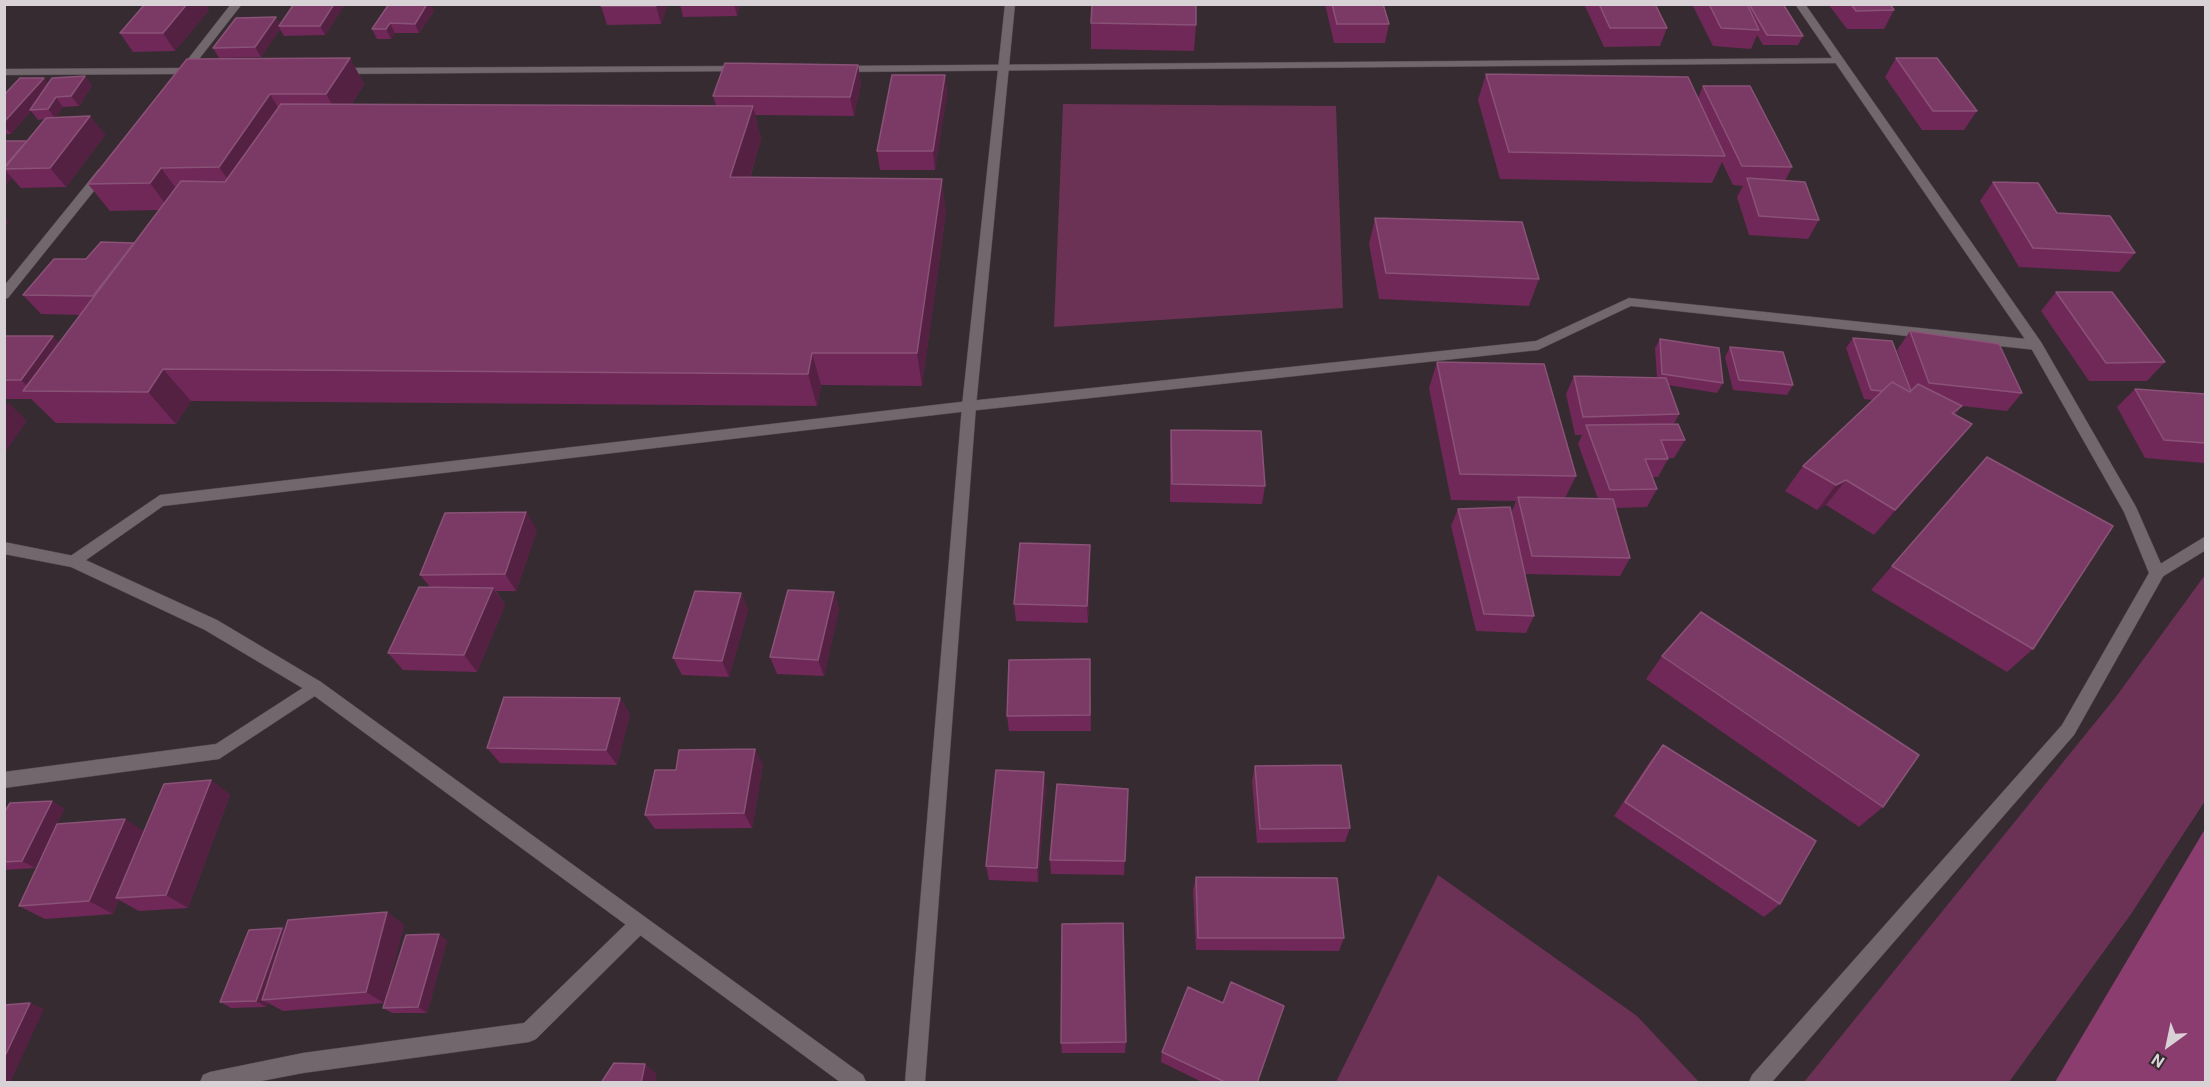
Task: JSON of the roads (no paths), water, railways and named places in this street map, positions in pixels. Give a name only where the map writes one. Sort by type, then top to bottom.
[{"type":"street","points":[[170,90],[237,4]]},
{"type":"street","points":[[915,1083],[969,406],[1010,4]]},
{"type":"street","points":[[1800,4],[2036,345],[2132,511],[2157,573]]},
{"type":"street","points":[[825,69],[1840,61]]},
{"type":"street","points":[[327,71],[754,69]]},
{"type":"street","points":[[4,72],[208,71]]},
{"type":"street","points":[[4,295],[110,164]]},
{"type":"street","points":[[74,561],[160,501],[969,406],[1538,345],[1629,302],[2036,345]]},
{"type":"street","points":[[1759,1083],[2068,730],[2157,573],[2205,543]]},
{"type":"street","points":[[4,548],[74,561],[211,624],[315,687],[856,1083]]},
{"type":"street","points":[[4,780],[219,751],[315,687]]},
{"type":"street","points":[[210,1083],[303,1064],[529,1032],[639,924]]}]
